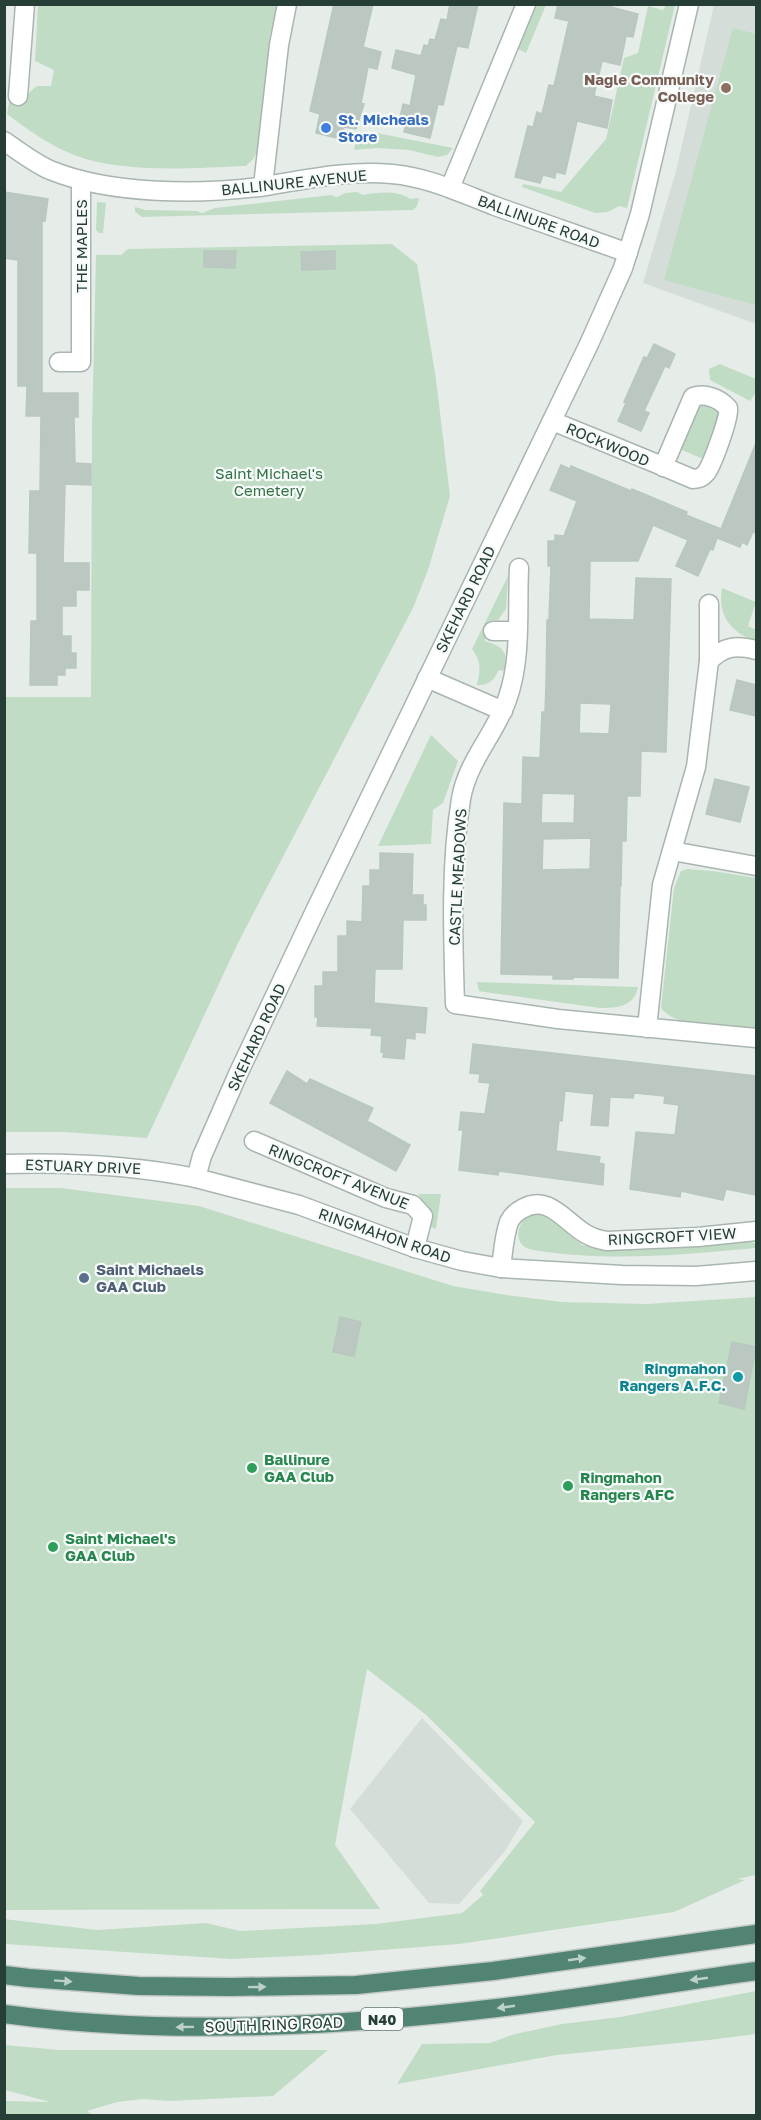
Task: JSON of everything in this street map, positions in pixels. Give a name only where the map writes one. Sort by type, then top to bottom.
[{"type":"highway","points":[[4,1975],[139,1986],[231,1988],[356,1985],[493,1971],[756,1934]]},
{"type":"highway","name":"SOUTH RING ROAD","points":[[4,2014],[147,2027],[356,2022],[497,2008],[756,1971]]},
{"type":"street","points":[[18,96],[25,4]]},
{"type":"street","points":[[263,186],[279,45],[287,4]]},
{"type":"street","points":[[450,188],[526,4]]},
{"type":"street","name":"SKEHARD ROAD","points":[[196,1178],[205,1151],[243,1064],[589,344],[628,253],[640,214],[689,4]]},
{"type":"street","name":"THE MAPLES","points":[[4,141],[34,162],[81,180],[81,362],[59,362]]},
{"type":"street","name":"BALLINURE AVENUE","points":[[81,180],[142,189],[179,191],[263,186],[316,177],[377,173],[418,178],[450,188]]},
{"type":"street","name":"BALLINURE ROAD","points":[[450,188],[628,253]]},
{"type":"street","name":"ROCKWOOD","points":[[552,421],[663,467],[693,479],[700,478],[706,473],[728,419],[728,408],[707,395],[693,397],[663,467]]},
{"type":"street","name":"CASTLE MEADOWS","points":[[519,568],[513,681],[503,711],[466,778],[460,799],[453,905],[455,1004],[525,1015],[756,1038]]},
{"type":"street","points":[[647,1028],[662,885],[698,752],[709,661],[709,604]]},
{"type":"street","points":[[493,631],[517,631]]},
{"type":"street","points":[[709,661],[723,649],[729,647],[756,650]]},
{"type":"street","points":[[427,678],[503,711]]},
{"type":"street","points":[[672,852],[756,866]]},
{"type":"street","name":"RINGCROFT AVENUE","points":[[254,1141],[386,1198],[413,1205],[423,1216],[415,1248]]},
{"type":"street","name":"ESTUARY DRIVE","points":[[4,1164],[97,1164],[136,1167],[196,1178]]},
{"type":"street","name":"RINGMAHON ROAD","points":[[196,1178],[299,1205],[415,1248],[462,1261],[501,1268],[622,1275],[696,1276],[756,1271]]},
{"type":"street","name":"RINGCROFT VIEW","points":[[501,1268],[510,1220],[518,1211],[527,1206],[541,1204],[550,1206],[584,1233],[607,1241],[698,1237],[756,1231]]},
{"type":"shaded area","name":"Nagle Community College","points":[[714,5],[756,5],[756,324],[643,283],[676,171]]},
{"type":"shaded area","points":[[422,1718],[523,1821],[505,1851],[459,1904],[429,1903],[350,1809]]},
{"type":"green space","points":[[38,5],[278,5],[270,35],[258,149],[254,158],[246,166],[159,168],[115,165],[74,155],[47,142],[23,126],[7,114],[10,97],[26,96],[37,86],[51,86],[54,70],[35,61]]},
{"type":"green space","points":[[536,5],[546,5],[526,53],[518,49]]},
{"type":"green space","points":[[666,5],[675,5],[627,208],[619,206],[608,212],[595,213],[522,187],[523,184],[561,192],[606,139],[624,58],[638,53],[648,6],[663,10]]},
{"type":"green space","name":"Nagle Community College","points":[[733,28],[756,34],[756,305],[664,280]]},
{"type":"green space","points":[[358,132],[372,132],[453,148],[447,155],[438,157],[409,150],[377,148],[354,150]]},
{"type":"green space","points":[[357,192],[363,195],[394,193],[410,199],[419,198],[413,210],[142,217],[135,212],[135,207],[146,210],[202,213],[215,208],[331,195],[337,197],[345,193]]},
{"type":"green space","points":[[97,202],[106,203],[103,233],[96,230]]},
{"type":"green space","name":"Saint Michael's Cemetery","points":[[392,244],[417,264],[436,379],[450,496],[428,570],[413,608],[238,943],[147,1138],[64,1132],[5,1132],[5,697],[91,697],[92,427],[96,255],[121,255],[128,249]]},
{"type":"green space","points":[[720,364],[756,379],[756,392],[750,401],[710,380],[709,369]]},
{"type":"green space","points":[[702,404],[720,411],[721,414],[703,459],[680,449],[698,405]]},
{"type":"green space","points":[[508,576],[506,609],[498,620],[488,621],[485,641],[503,651],[506,659],[505,671],[499,670],[491,682],[477,685],[479,667],[472,649]]},
{"type":"green space","points":[[722,588],[756,602],[748,626],[756,630],[756,641],[739,633],[728,622],[722,607]]},
{"type":"green space","points":[[431,735],[458,761],[443,803],[433,810],[431,844],[378,846]]},
{"type":"green space","points":[[687,869],[756,878],[756,1030],[692,1024],[669,1015],[661,1008],[674,888],[681,871]]},
{"type":"green space","points":[[477,982],[638,987],[633,999],[624,1005],[600,1008],[479,991]]},
{"type":"green space","points":[[5,1188],[61,1188],[199,1206],[453,1286],[507,1295],[562,1302],[646,1304],[756,1297],[756,1875],[737,1879],[745,1880],[674,1912],[459,1944],[231,1959],[5,1944],[4,1919],[97,1930],[206,1923],[240,1931],[376,1924],[462,1913],[483,1895],[480,1891],[535,1822],[425,1714],[367,1669],[335,1845],[380,1909],[5,1910]]},
{"type":"green space","points":[[418,1194],[441,1194],[436,1229],[428,1226],[430,1210]]},
{"type":"green space","points":[[540,1210],[582,1245],[614,1250],[661,1249],[750,1241],[756,1244],[756,1248],[673,1255],[617,1256],[561,1254],[533,1250],[521,1243],[518,1231],[525,1219]]},
{"type":"green space","points":[[756,1991],[756,2034],[557,2055],[397,2084],[422,2044],[490,2043],[515,2034],[562,2024],[620,2017]]},
{"type":"green space","points":[[5,2045],[59,2050],[328,2050],[273,2096],[171,2101],[143,2099],[117,2102],[87,2111],[93,2115],[5,2116],[5,2101],[50,2102],[5,2090]]},
{"type":"building","points":[[334,4],[373,4],[363,47],[381,52],[377,69],[368,67],[361,103],[364,104],[356,129],[344,127],[341,139],[316,133],[320,114],[310,111]]},
{"type":"building","points":[[450,4],[478,4],[468,48],[457,46],[443,105],[438,104],[430,138],[404,132],[406,124],[399,122],[403,104],[410,106],[416,75],[392,68],[396,50],[421,56],[424,45],[428,46],[430,39],[435,40],[441,19],[447,20]]},
{"type":"building","points":[[558,4],[600,4],[638,14],[633,37],[626,36],[620,65],[602,61],[594,96],[612,100],[607,128],[577,121],[565,174],[556,172],[555,178],[543,175],[540,183],[515,177],[528,126],[533,127],[537,112],[542,114],[549,85],[554,86],[569,21],[555,18]]},
{"type":"building","points":[[4,192],[48,199],[45,221],[42,220],[42,393],[78,393],[78,417],[74,417],[75,463],[91,464],[91,485],[65,484],[63,563],[89,563],[89,590],[76,590],[76,606],[62,606],[62,636],[71,636],[71,653],[76,653],[76,668],[65,668],[65,675],[57,675],[57,685],[30,685],[31,621],[37,621],[37,553],[29,553],[30,491],[40,491],[41,416],[26,416],[27,386],[18,386],[18,260],[4,258]]},
{"type":"building","points":[[204,251],[236,251],[235,268],[204,267]]},
{"type":"building","points":[[335,251],[335,269],[302,270],[301,252]]},
{"type":"building","points":[[654,344],[675,354],[669,368],[665,366],[644,411],[649,413],[641,431],[618,421],[644,357],[647,358]]},
{"type":"building","points":[[756,443],[756,533],[753,532],[747,545],[742,542],[740,547],[717,538],[698,576],[676,566],[688,540],[653,525],[638,561],[590,561],[589,619],[634,620],[636,578],[671,579],[666,752],[641,751],[640,796],[627,796],[626,841],[622,841],[618,978],[553,979],[553,975],[501,974],[504,803],[522,804],[523,757],[540,758],[542,712],[545,712],[551,566],[548,566],[548,541],[555,541],[555,535],[564,536],[577,501],[550,490],[561,465],[570,469],[571,466],[631,491],[632,489],[721,529]],"holes":[[[580,703],[611,704],[609,734],[579,733]],[[542,793],[575,794],[574,823],[541,823]],[[591,838],[590,869],[542,870],[543,839]]]},
{"type":"building","points":[[737,680],[756,685],[756,716],[730,710]]},
{"type":"building","points":[[715,779],[749,787],[740,822],[706,814]]},
{"type":"building","points":[[380,853],[413,854],[412,895],[423,895],[423,905],[426,905],[426,920],[403,920],[402,969],[375,969],[374,1003],[427,1008],[425,1033],[415,1032],[415,1039],[406,1038],[404,1059],[383,1057],[382,1036],[371,1035],[372,1028],[317,1026],[318,1017],[315,1017],[315,986],[323,986],[323,972],[338,972],[338,936],[347,936],[347,921],[362,922],[363,886],[370,886],[370,870],[380,870]]},
{"type":"building","points":[[473,1044],[756,1076],[756,1195],[726,1189],[723,1200],[681,1191],[680,1197],[630,1189],[636,1132],[675,1135],[679,1105],[664,1103],[665,1096],[634,1093],[633,1098],[610,1097],[608,1126],[591,1125],[594,1094],[565,1091],[556,1151],[600,1157],[599,1163],[604,1164],[603,1185],[499,1171],[498,1175],[459,1170],[463,1130],[459,1130],[461,1112],[485,1114],[490,1083],[479,1082],[480,1074],[470,1073]]},
{"type":"building","points":[[287,1071],[307,1084],[310,1079],[373,1108],[367,1121],[410,1145],[396,1171],[270,1103]]},
{"type":"building","points":[[340,1317],[361,1322],[354,1356],[333,1352]]},
{"type":"building","name":"Ringmahon Rangers A.F.C.","points":[[732,1342],[756,1347],[744,1409],[719,1403]]},
{"type":"place","name":"Nagle Community College","points":[[726,88]]},
{"type":"place","name":"St. Micheals Store","points":[[326,128]]},
{"type":"place","name":"Saint Michaels GAA Club","points":[[84,1278]]},
{"type":"place","name":"Ringmahon Rangers A.F.C.","points":[[738,1377]]},
{"type":"place","name":"Ballinure GAA Club","points":[[252,1468]]},
{"type":"place","name":"Ringmahon Rangers AFC","points":[[568,1486]]},
{"type":"place","name":"Saint Michael's GAA Club","points":[[53,1547]]}]
